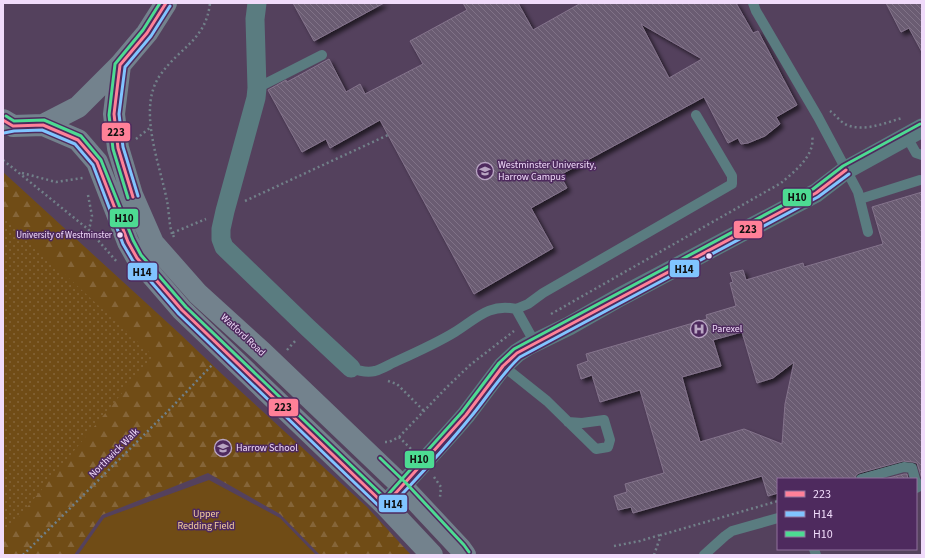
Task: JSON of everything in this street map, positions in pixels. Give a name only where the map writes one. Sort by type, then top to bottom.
[{"type":"main road","points":[[43,125],[78,107],[120,66],[147,33],[166,3]]},
{"type":"main road","name":"Watford Road","points":[[120,66],[114,114],[118,148],[132,195],[154,243],[198,294],[263,353],[402,486],[455,542],[465,555]]},
{"type":"main road","points":[[6,125],[43,125],[78,140],[98,162],[128,242],[137,258],[182,310],[385,504],[432,555]]},
{"type":"street","points":[[257,3],[255,19],[258,88],[225,211],[221,229],[221,239],[224,247],[307,328],[351,368]]},
{"type":"street","points":[[385,504],[466,415],[503,366],[517,353],[569,326],[634,289],[816,193],[846,170],[914,133]]},
{"type":"lane","points":[[753,3],[756,11],[834,145],[858,192],[868,232]]},
{"type":"lane","points":[[258,88],[322,55]]},
{"type":"lane","points":[[351,368],[361,372],[376,371],[424,349],[455,332],[488,310],[498,307],[516,309],[528,304],[543,293],[732,184],[732,176],[696,115]]},
{"type":"lane","points":[[914,133],[916,153],[922,155]]},
{"type":"lane","points":[[860,199],[920,180]]},
{"type":"lane","points":[[516,309],[535,343]]},
{"type":"lane","points":[[503,366],[547,401],[562,414],[568,422]]},
{"type":"lane","points":[[865,478],[904,467],[912,468],[915,478]]},
{"type":"lane","points":[[704,555],[732,531],[777,518]]},
{"type":"path","points":[[210,3],[209,15],[195,39],[161,74],[153,88],[150,101],[151,127],[157,163],[167,201],[172,232],[225,211],[388,136]]},
{"type":"path","points":[[550,314],[781,183],[812,150],[813,141],[809,122],[831,111],[846,125],[856,127],[866,127],[904,117]]},
{"type":"path","points":[[134,140],[151,127]]},
{"type":"path","points":[[3,160],[89,230],[102,246]]},
{"type":"path","points":[[19,172],[56,182],[79,179]]},
{"type":"path","points":[[88,193],[92,216],[89,230]]},
{"type":"path","points":[[385,442],[389,442],[399,437],[470,365],[516,330]]},
{"type":"path","name":"Northwick Walk","points":[[23,555],[171,408],[216,361]]},
{"type":"path","points":[[376,371],[381,380],[390,381],[397,384],[424,411]]},
{"type":"path","points":[[399,437],[424,462],[441,487],[439,496],[441,503]]},
{"type":"path","points":[[614,546],[640,541],[777,501]]},
{"type":"path","points":[[654,555],[661,535]]},
{"type":"green space","points":[[3,172],[367,507],[411,555],[320,555],[280,514],[208,473],[102,515],[74,555],[3,555],[3,536],[153,356],[3,217]]},
{"type":"green space","points":[[3,188],[181,364],[3,550]]},
{"type":"green space","name":"Upper Redding Field","points":[[209,480],[280,518],[316,555],[78,555],[104,518]]},
{"type":"building","points":[[293,3],[384,3],[314,41]]},
{"type":"building","points":[[463,3],[518,3],[533,30],[581,3],[736,3],[753,33],[758,31],[797,105],[776,117],[780,124],[765,136],[748,143],[741,144],[738,138],[728,143],[704,97],[560,175],[567,188],[531,208],[553,248],[474,294],[380,120],[330,148],[326,139],[302,152],[268,90],[286,80],[287,82],[329,59],[346,92],[360,84],[365,94],[423,64],[410,41],[467,10]],"holes":[[[641,24],[702,59],[669,78]]]},
{"type":"building","points":[[886,3],[922,3],[922,52],[909,28],[901,32]]},
{"type":"building","points":[[922,192],[922,479],[917,463],[903,461],[859,473],[855,478],[777,478],[777,493],[768,496],[762,476],[633,513],[631,507],[618,510],[614,496],[627,492],[625,484],[664,473],[640,390],[600,402],[592,375],[581,379],[577,365],[588,361],[586,354],[707,319],[706,315],[736,306],[730,283],[733,282],[730,273],[743,270],[746,280],[803,263],[804,267],[883,244],[872,207]],"holes":[[[742,332],[757,383],[773,378],[794,362],[785,404],[782,444],[744,429],[700,442],[682,377],[721,366],[713,340]]]},
{"type":"building","points":[[907,474],[908,478],[889,478]]},
{"type":"transit line","name":"H10","points":[[128,198],[113,149],[109,115],[115,64],[143,30],[160,3]]},
{"type":"transit line","name":"223","points":[[120,65],[147,33],[166,3]]},
{"type":"transit line","name":"H14","points":[[138,196],[123,147],[119,114],[125,67],[151,36],[170,6]]},
{"type":"transit line","name":"223","points":[[120,65],[114,114],[118,148],[133,197]]},
{"type":"transit line","name":"H10","points":[[6,116],[14,121],[44,120],[81,136],[101,160],[133,240],[141,255],[186,307],[385,498],[462,412],[499,363],[514,349],[813,189],[843,166],[920,124]]},
{"type":"transit line","name":"223","points":[[3,120],[13,126],[43,125],[78,140],[97,162],[128,242],[137,258],[182,310],[385,505]]},
{"type":"transit line","name":"H14","points":[[4,133],[14,131],[42,130],[75,144],[93,165],[123,244],[133,261],[179,314],[382,509],[385,510],[389,508],[450,442],[476,411],[506,371],[520,357],[818,197],[849,174]]},
{"type":"transit line","name":"223","points":[[385,505],[466,415],[503,366],[517,353],[816,193],[846,170]]},
{"type":"transit line","name":"H10","points":[[380,458],[406,483],[469,552]]},
{"type":"place","name":"Westminster University, Harrow Campus","points":[[485,171]]},
{"type":"place","name":"University of Westminster","points":[[120,235]]},
{"type":"place","name":"Parexel","points":[[699,329]]},
{"type":"place","name":"Harrow School","points":[[223,448]]}]
